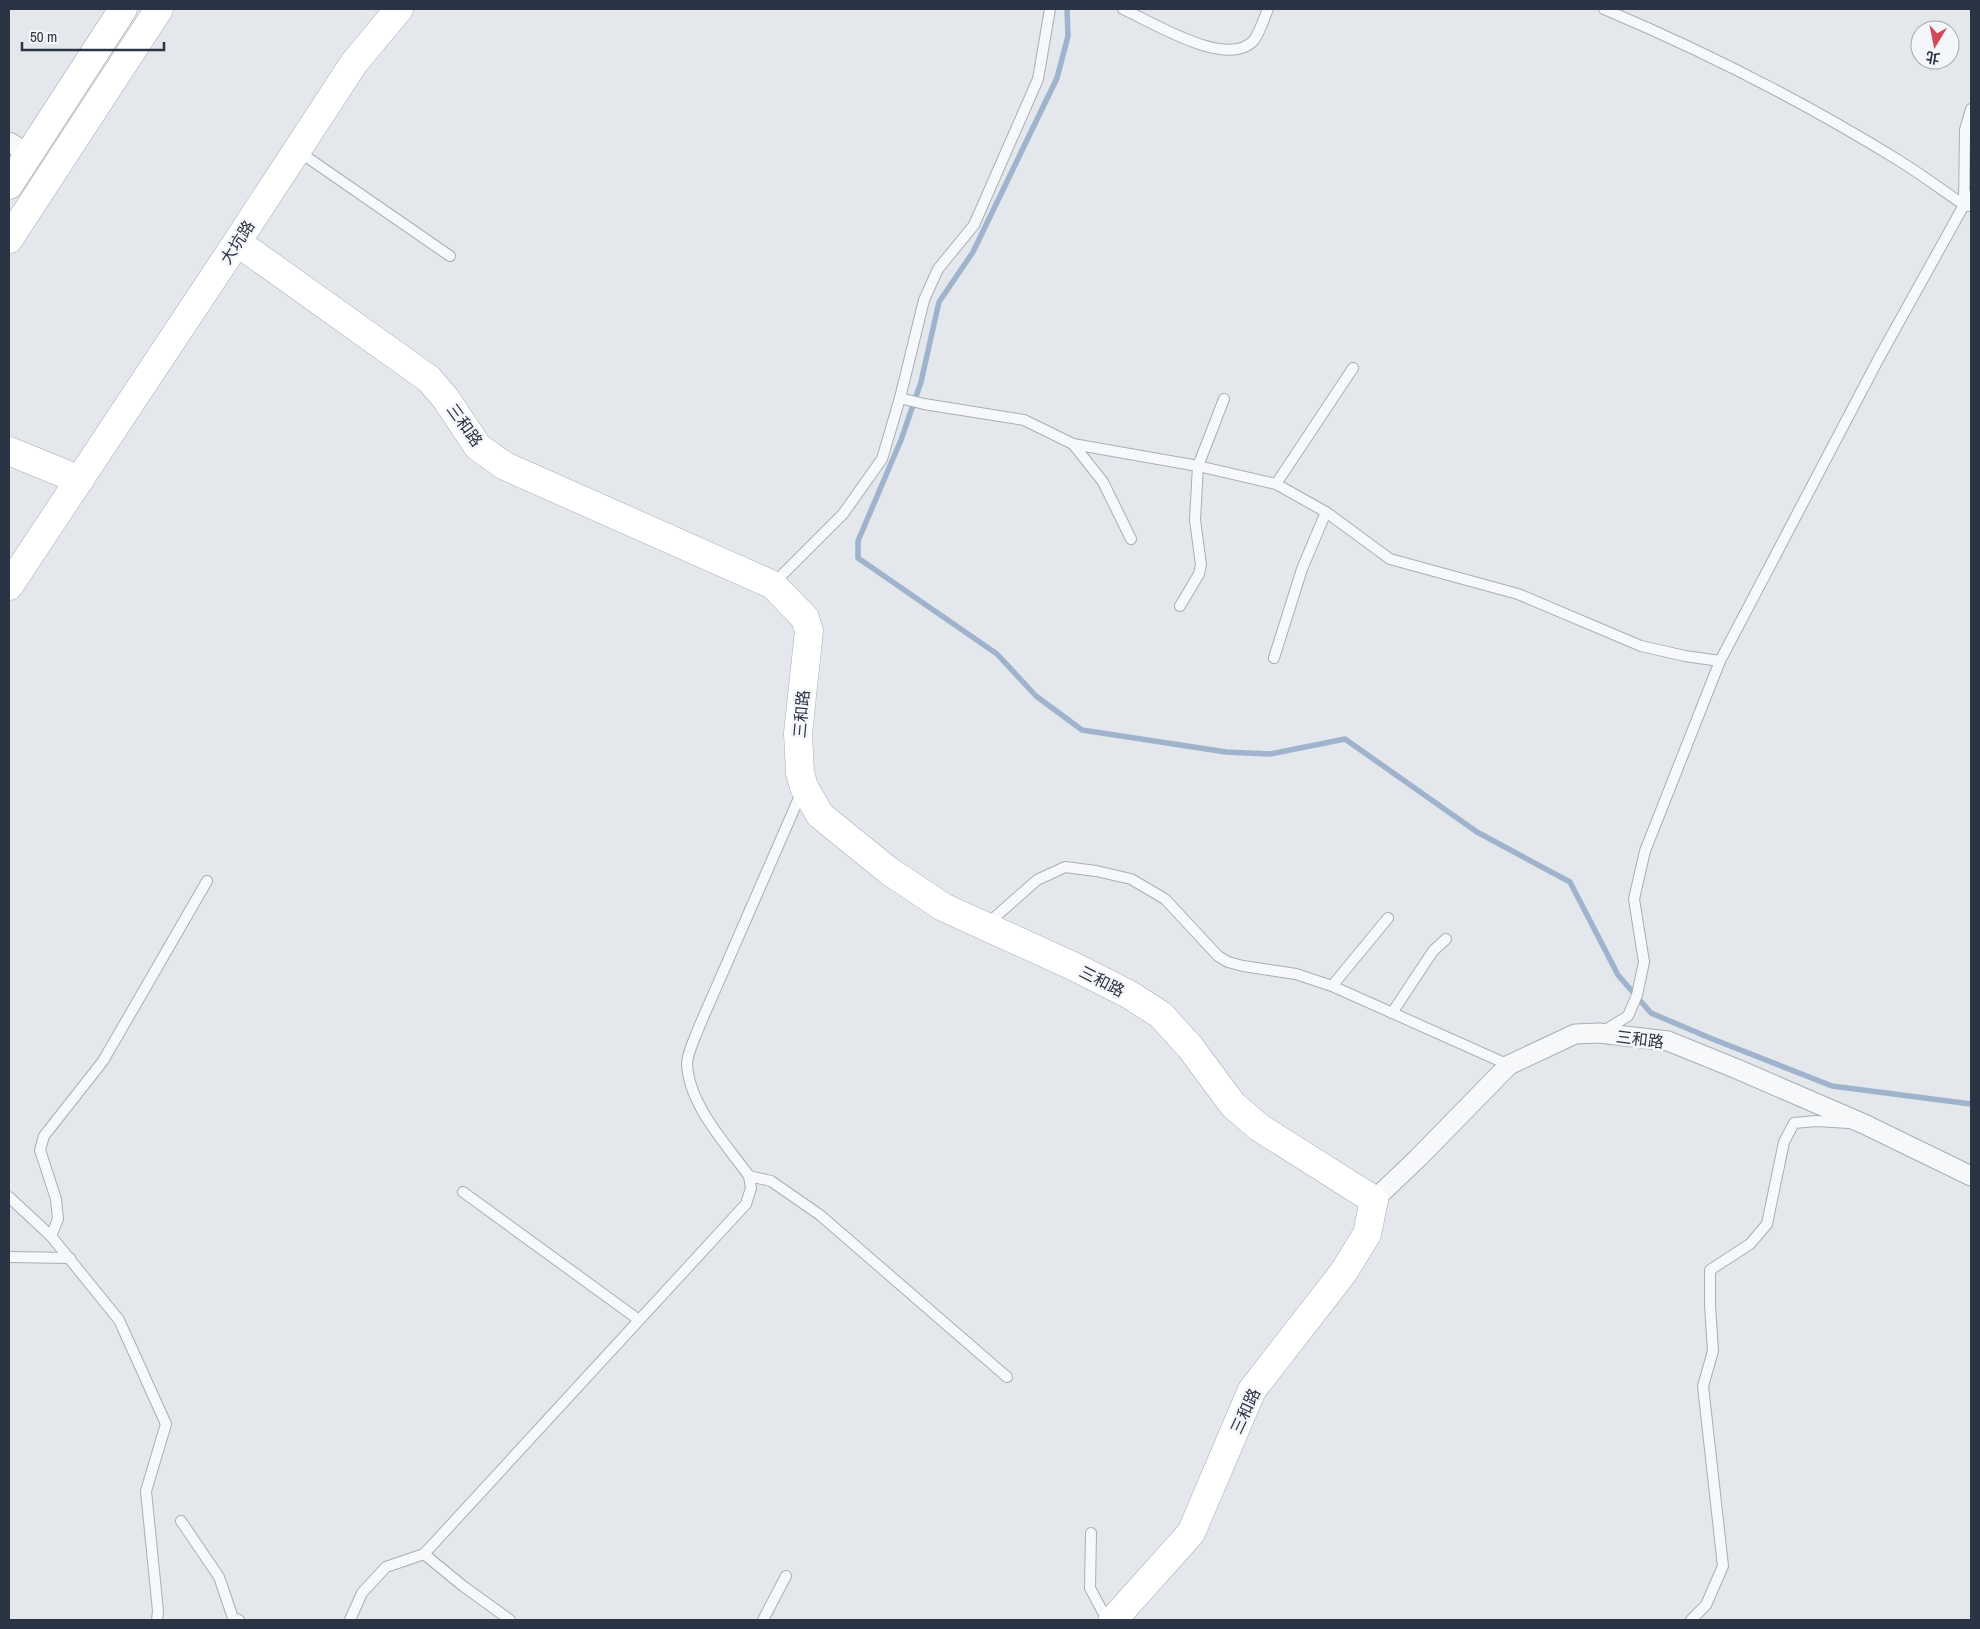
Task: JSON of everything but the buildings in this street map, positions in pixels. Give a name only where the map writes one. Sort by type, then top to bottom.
[{"type":"main road","points":[[9,185],[19,148],[123,9]]},
{"type":"main road","points":[[9,239],[159,9]]},
{"type":"main road","name":"大坑路","points":[[9,586],[354,62],[399,9]]},
{"type":"main road","name":"三和路","points":[[237,242],[429,379],[446,399],[478,447],[505,466],[773,584],[806,618],[809,631],[798,733],[800,773],[804,787],[820,815],[889,871],[943,907],[1075,967],[1130,995],[1161,1015],[1190,1047],[1233,1105],[1260,1128],[1374,1200],[1367,1234],[1343,1273],[1252,1390],[1191,1533],[1113,1620]]},
{"type":"main road","points":[[9,451],[80,480]]},
{"type":"street","name":"三和路","points":[[1374,1200],[1510,1065],[1575,1034],[1599,1033],[1668,1041],[1737,1068],[1864,1124],[1971,1176]]},
{"type":"lane","points":[[773,584],[843,514],[882,459],[900,398],[924,300],[938,269],[974,225],[1038,79],[1050,9]]},
{"type":"lane","points":[[1123,9],[1204,47],[1226,51],[1241,49],[1254,40],[1268,9]]},
{"type":"lane","points":[[1604,9],[1680,41],[1790,97],[1900,160],[1968,206]]},
{"type":"lane","points":[[1968,206],[1965,130],[1971,109]]},
{"type":"lane","points":[[297,150],[450,256]]},
{"type":"lane","points":[[1599,1033],[1628,1016],[1637,994],[1644,962],[1634,899],[1644,851],[1720,661],[1879,358],[1968,206],[1971,196]]},
{"type":"lane","points":[[1276,484],[1353,368]]},
{"type":"lane","points":[[900,398],[924,404],[1024,420],[1074,444],[1198,466],[1276,484],[1326,512],[1390,559],[1518,594],[1640,646],[1685,656],[1720,661]]},
{"type":"lane","points":[[1180,606],[1199,574],[1200,565],[1195,520],[1198,466],[1224,399]]},
{"type":"lane","points":[[1074,444],[1103,482],[1131,539]]},
{"type":"lane","points":[[1274,658],[1302,569],[1326,512]]},
{"type":"lane","points":[[350,1620],[362,1593],[386,1567],[424,1554],[746,1204],[751,1188],[749,1176],[700,1107],[690,1082],[687,1062],[699,1027],[804,787]]},
{"type":"lane","points":[[986,926],[1037,880],[1065,866],[1132,880],[1166,899],[1218,956],[1228,962],[1296,974],[1332,986],[1510,1065]]},
{"type":"lane","points":[[50,1236],[58,1219],[56,1199],[40,1150],[44,1136],[103,1062],[207,881]]},
{"type":"lane","points":[[1332,986],[1388,918]]},
{"type":"lane","points":[[1392,1012],[1433,951],[1446,940]]},
{"type":"lane","points":[[1691,1620],[1706,1605],[1723,1566],[1703,1386],[1713,1351],[1710,1270],[1750,1244],[1767,1224],[1784,1142],[1794,1123],[1816,1121],[1864,1124]]},
{"type":"lane","points":[[749,1176],[771,1182],[820,1215],[1007,1377]]},
{"type":"lane","points":[[463,1192],[639,1320]]},
{"type":"lane","points":[[9,1197],[70,1258],[119,1320],[166,1424],[146,1491],[158,1611],[157,1620]]},
{"type":"lane","points":[[9,1257],[70,1258]]},
{"type":"lane","points":[[181,1521],[219,1577],[233,1618],[239,1620]]},
{"type":"lane","points":[[1091,1533],[1090,1588],[1107,1620]]},
{"type":"lane","points":[[424,1554],[463,1586],[510,1620]]},
{"type":"lane","points":[[763,1620],[786,1576]]},
{"type":"waterway","points":[[1067,9],[1068,36],[1057,78],[973,252],[939,302],[921,382],[901,440],[858,541],[858,558],[997,654],[1036,696],[1082,730],[1226,752],[1270,754],[1345,739],[1477,832],[1570,882],[1618,975],[1651,1013],[1832,1086],[1971,1104]]}]
